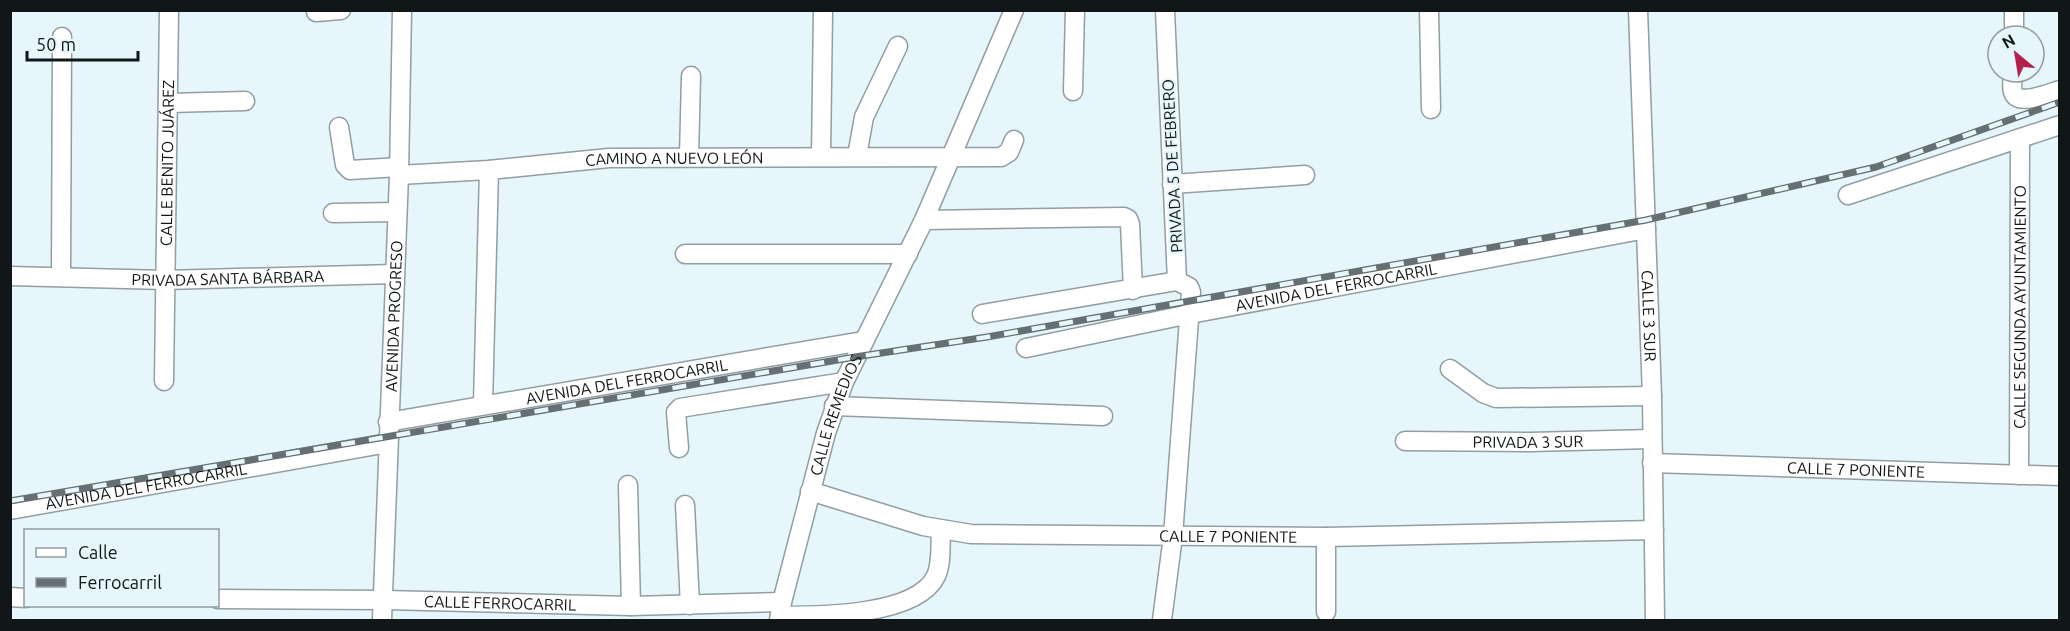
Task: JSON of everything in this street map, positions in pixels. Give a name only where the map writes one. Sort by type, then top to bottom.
[{"type":"street","name":"CALLE BENITO JUÁREZ","points":[[164,381],[169,10]]},
{"type":"street","points":[[316,12],[341,10]]},
{"type":"street","name":"AVENIDA PROGRESO","points":[[382,621],[399,171],[402,10]]},
{"type":"street","points":[[821,156],[823,10]]},
{"type":"street","name":"CALLE REMEDIOS","points":[[780,613],[834,406],[863,341],[924,220],[1014,10]]},
{"type":"street","points":[[1073,91],[1075,10]]},
{"type":"street","name":"PRIVADA 5 DE FEBRERO","points":[[1165,10],[1177,281],[1189,287],[1191,292],[1190,314]]},
{"type":"street","points":[[1429,10],[1431,110]]},
{"type":"street","name":"CALLE 3 SUR","points":[[1638,10],[1652,396],[1655,621]]},
{"type":"street","points":[[61,276],[62,37]]},
{"type":"street","points":[[857,156],[864,117],[898,46]]},
{"type":"street","points":[[689,157],[691,76]]},
{"type":"street","points":[[2013,84],[2015,96],[2026,100],[2060,90]]},
{"type":"street","points":[[168,103],[245,100]]},
{"type":"street","points":[[1848,195],[2060,125]]},
{"type":"street","name":"CAMINO A NUEVO LEÓN","points":[[339,127],[345,165],[350,170],[399,171],[489,170],[609,158],[1001,157],[1009,152],[1014,140]]},
{"type":"street","name":"CALLE SEGUNDA AYUNTAMIENTO","points":[[2019,475],[2020,138]]},
{"type":"street","points":[[483,405],[489,170]]},
{"type":"street","points":[[1172,184],[1305,175]]},
{"type":"street","points":[[333,213],[397,212]]},
{"type":"street","points":[[924,220],[1124,217],[1130,224],[1133,290]]},
{"type":"street","name":"AVENIDA DEL FERROCARRIL","points":[[1026,348],[1190,314],[1646,229]]},
{"type":"street","points":[[685,254],[908,254]]},
{"type":"street","name":"PRIVADA SANTA BÁRBARA","points":[[10,276],[165,280],[394,274]]},
{"type":"street","points":[[982,314],[1177,281]]},
{"type":"street","points":[[1162,621],[1173,536],[1190,314]]},
{"type":"street","name":"AVENIDA DEL FERROCARRIL","points":[[388,422],[863,341]]},
{"type":"street","points":[[1450,369],[1483,393],[1496,398],[1652,396]]},
{"type":"street","points":[[679,448],[676,412],[680,408],[844,382]]},
{"type":"street","points":[[834,406],[1103,416]]},
{"type":"street","name":"PRIVADA 3 SUR","points":[[1405,441],[1530,442],[1652,439]]},
{"type":"street","name":"AVENIDA DEL FERROCARRIL","points":[[10,510],[388,443]]},
{"type":"street","name":"CALLE 7 PONIENTE","points":[[1652,463],[2060,476]]},
{"type":"street","points":[[628,485],[639,611]]},
{"type":"street","name":"CALLE 7 PONIENTE","points":[[810,491],[941,530],[971,534],[1326,537],[1654,530]]},
{"type":"street","points":[[683,610],[685,505]]},
{"type":"street","name":"CALLE FERROCARRIL","points":[[219,599],[384,600],[639,611],[780,613],[877,610],[906,601],[928,588],[939,568],[941,530]]},
{"type":"street","points":[[1326,537],[1326,612]]},
{"type":"railway","points":[[10,501],[855,357],[987,337],[1646,220],[1876,167],[2060,102]]}]
